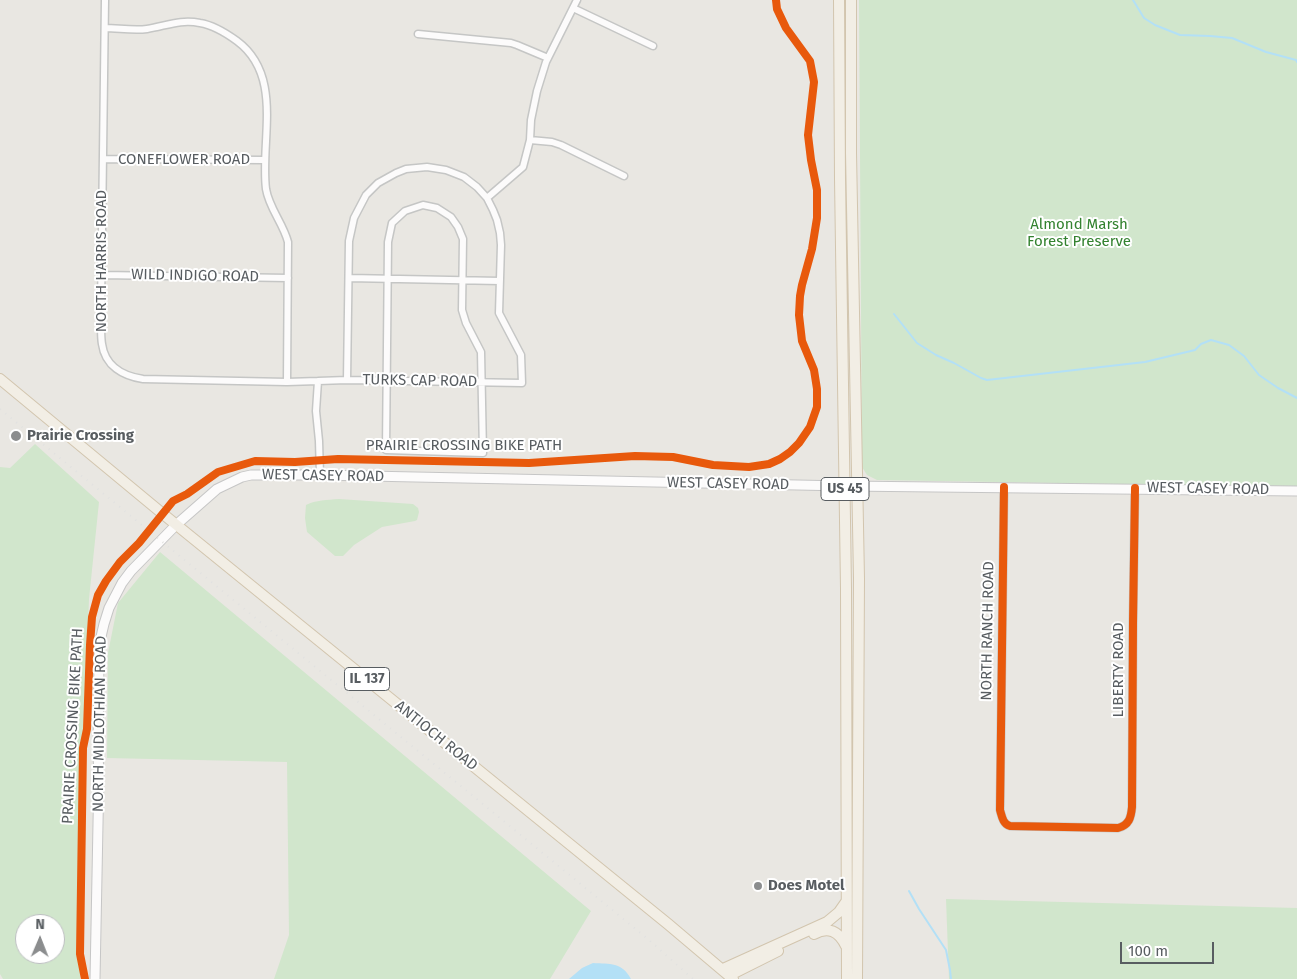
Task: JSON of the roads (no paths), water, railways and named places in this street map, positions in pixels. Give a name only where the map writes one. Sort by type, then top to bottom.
[{"type":"main road","name":"US 45","points":[[840,0],[840,179],[845,486],[847,979]]},
{"type":"main road","name":"US 45","points":[[851,0],[851,135],[859,578],[857,979]]},
{"type":"main road","name":"ANTIOCH ROAD","points":[[0,379],[729,974]]},
{"type":"main road","name":"WEST CASEY ROAD","points":[[176,524],[217,489],[242,477],[251,475],[845,486],[1297,490]]},
{"type":"main road","name":"NORTH MIDLOTHIAN ROAD","points":[[95,979],[100,641],[109,608],[122,583],[176,524]]},
{"type":"main road","points":[[729,974],[827,922],[839,912],[846,902]]},
{"type":"main road","points":[[729,974],[818,931],[834,932],[843,938],[847,947]]},
{"type":"street","name":"NORTH HARRIS ROAD","points":[[105,0],[102,344],[106,356],[112,366],[132,378],[152,380],[318,381]]},
{"type":"street","points":[[487,198],[523,167],[530,140],[531,120],[537,91],[548,58],[577,0]]},
{"type":"street","points":[[573,8],[653,46]]},
{"type":"street","points":[[105,28],[146,29],[177,22],[200,23],[220,30],[242,45],[256,63],[263,79],[267,109],[266,190],[288,242],[288,382]]},
{"type":"street","points":[[418,34],[511,43],[548,58]]},
{"type":"street","points":[[530,140],[552,142],[561,145],[624,176]]},
{"type":"street","name":"CONEFLOWER ROAD","points":[[103,159],[265,160]]},
{"type":"street","points":[[347,380],[349,241],[354,218],[366,195],[386,178],[406,169],[427,167],[446,170],[464,176],[487,198],[500,232],[500,281],[349,278]]},
{"type":"street","points":[[423,205],[438,208],[451,217],[463,239],[463,316],[482,352],[482,453],[386,450],[387,279],[388,242],[392,223],[405,211],[423,205]]},
{"type":"street","name":"WILD INDIGO ROAD","points":[[102,275],[288,278]]},
{"type":"street","name":"TURKS CAP ROAD","points":[[318,381],[522,383],[521,355],[499,313],[500,281]]},
{"type":"street","points":[[318,381],[316,411],[320,475]]},
{"type":"street","name":"NORTH RANCH ROAD","points":[[1004,487],[1000,775],[1000,810],[1002,820],[1008,825],[1102,828]]},
{"type":"street","name":"LIBERTY ROAD","points":[[1102,828],[1123,827],[1128,823],[1132,807],[1135,488]]},
{"type":"water","points":[[593,963],[610,964],[620,967],[624,969],[631,979],[569,979],[582,968]]},
{"type":"waterway","points":[[1133,0],[1144,18],[1155,25],[1180,35],[1232,38],[1266,52],[1296,60],[1297,62]]},
{"type":"waterway","points":[[894,314],[917,343],[936,355],[987,380],[1145,362],[1195,350],[1201,344],[1211,340],[1229,345],[1244,356],[1259,375],[1297,398]]},
{"type":"waterway","points":[[909,891],[946,950],[951,979]]},
{"type":"railway","points":[[0,409],[649,940],[693,979]]},
{"type":"place","name":"Prairie Crossing","points":[[16,436]]},
{"type":"place","name":"Does Motel","points":[[758,886]]},
{"type":"park label","name":"Almond Marsh Forest Preserve","points":[[1079,234]]}]
